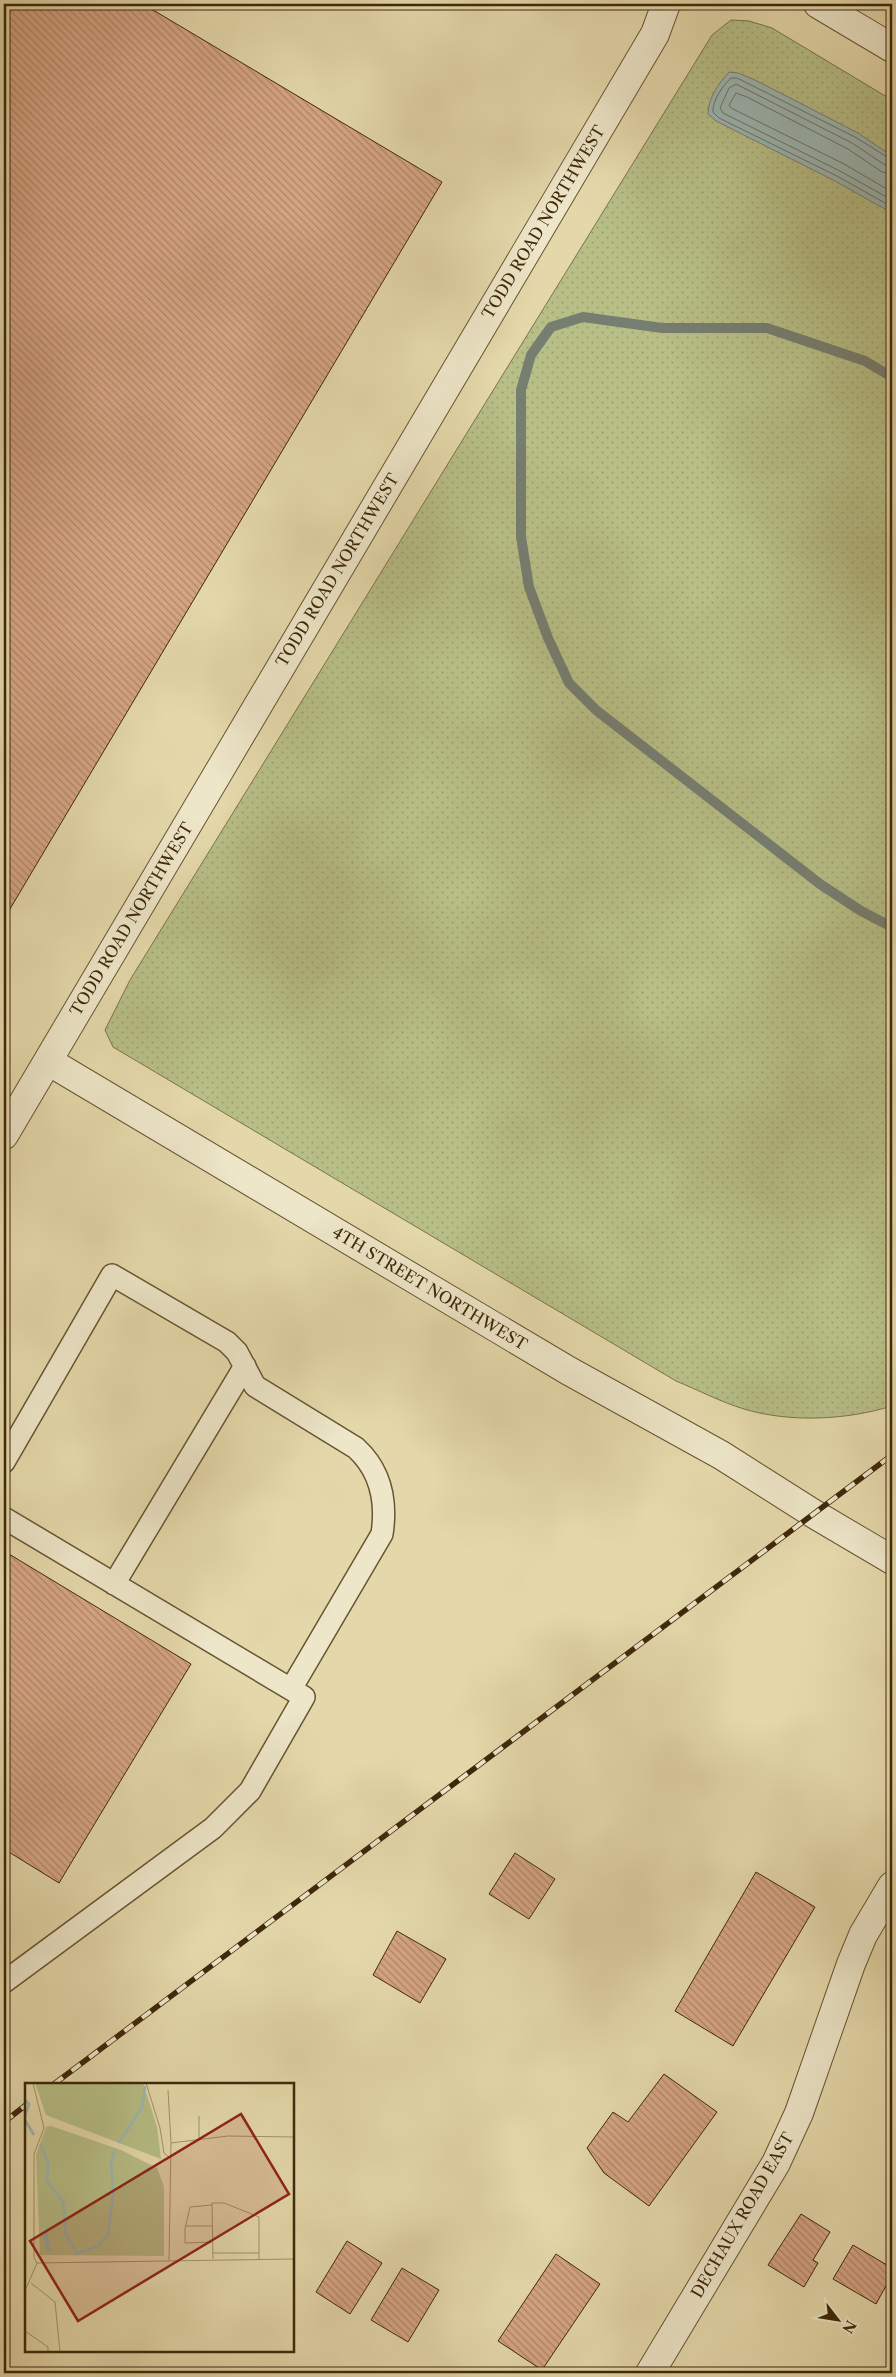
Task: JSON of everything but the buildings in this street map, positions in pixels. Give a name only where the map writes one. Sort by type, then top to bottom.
[{"type":"street","name":"TODD ROAD NORTHWEST","points":[[4,1135],[650,42],[666,4]]},
{"type":"street","points":[[818,4],[892,48]]},
{"type":"street","name":"4TH STREET NORTHWEST","points":[[48,1061],[569,1371],[721,1455],[814,1514],[892,1560]]},
{"type":"street","name":"DECHAUX ROAD EAST","points":[[650,2373],[776,2163],[799,2113],[815,2071],[850,1964],[863,1935],[890,1897]]},
{"type":"lane","points":[[4,1462],[112,1276],[227,1342],[237,1352],[254,1386],[362,1454],[377,1475],[383,1494],[385,1514],[382,1534],[291,1689]]},
{"type":"lane","points":[[114,1584],[244,1366]]},
{"type":"lane","points":[[4,1518],[304,1697],[250,1791],[232,1811],[213,1828],[4,1982]]},
{"type":"green space","points":[[731,20],[749,21],[772,28],[892,100],[892,1406],[837,1417],[799,1418],[744,1409],[676,1381],[113,1047],[105,1030],[130,980],[712,35]]},
{"type":"water","points":[[729,72],[738,73],[755,80],[858,133],[892,156],[892,213],[835,181],[716,121],[708,114],[708,108],[718,86]]},
{"type":"waterway","points":[[892,377],[865,361],[767,328],[662,328],[583,317],[551,327],[531,355],[521,390],[521,537],[529,587],[548,638],[569,683],[596,710],[820,884],[861,911],[892,927]]},
{"type":"railway","points":[[55,2083],[892,1455]]},
{"type":"railway","points":[[4,2122],[25,2106]]}]
